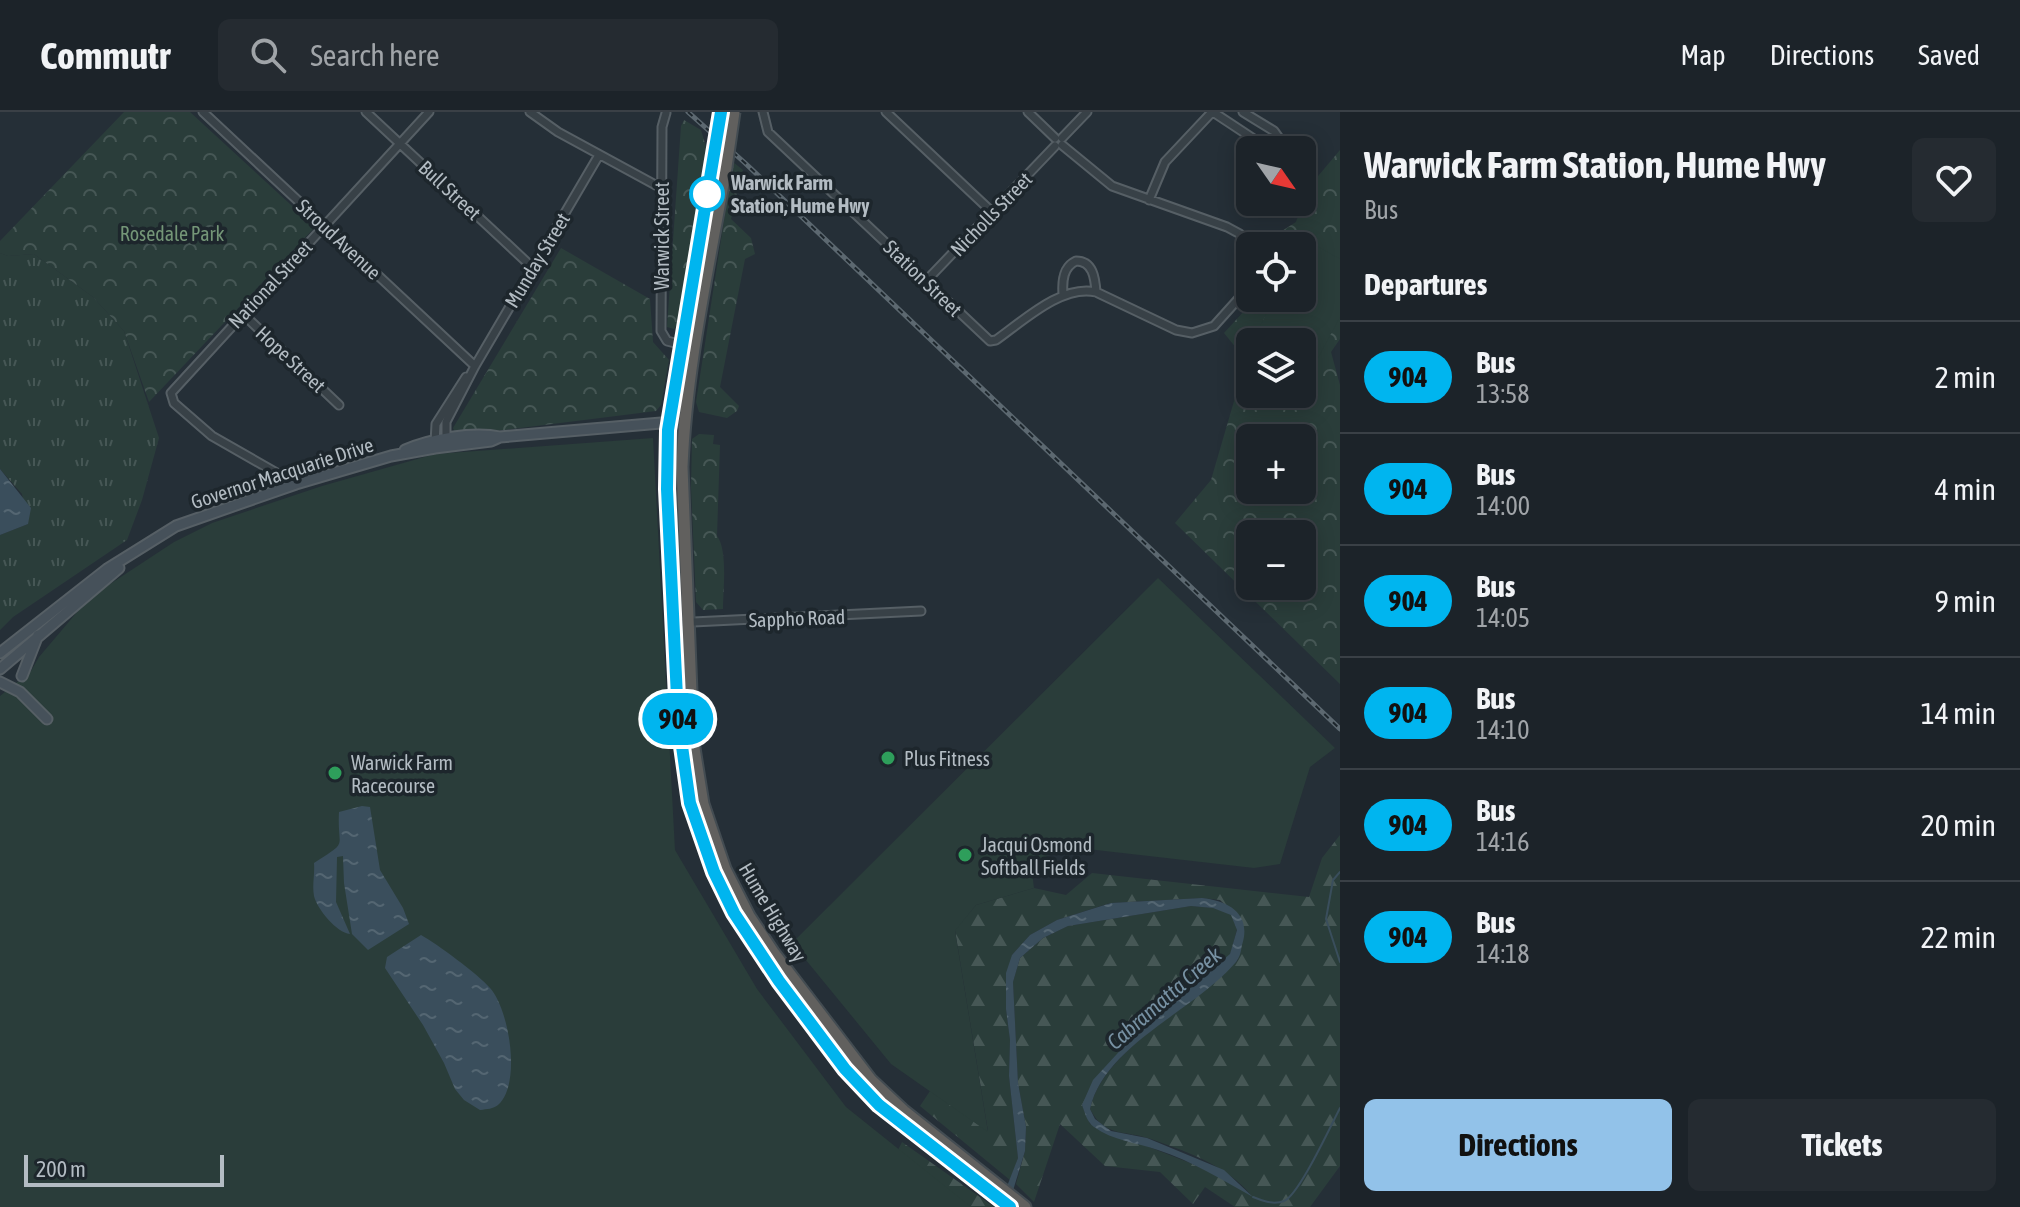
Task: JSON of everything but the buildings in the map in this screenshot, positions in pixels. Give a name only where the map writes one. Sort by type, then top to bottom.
[{"type":"highway","name":"Hume Highway","points":[[721,112],[668,423],[667,489],[678,718],[690,803],[714,872],[734,913],[783,977],[871,1080],[1010,1207]]},
{"type":"highway","name":"Hume Highway","points":[[734,112],[684,424],[682,467],[693,742],[696,769],[710,826],[739,897],[783,977]]},
{"type":"highway","name":"Hume Highway","points":[[984,1181],[1025,1207]]},
{"type":"main road","name":"Governor Macquarie Drive","points":[[0,653],[107,569],[176,526],[296,484],[446,442],[684,424]]},
{"type":"main road","name":"Governor Macquarie Drive","points":[[0,669],[123,565],[184,525]]},
{"type":"main road","points":[[22,676],[38,635]]},
{"type":"main road","points":[[0,682],[24,695],[47,719]]},
{"type":"street","name":"Stroud Avenue","points":[[203,112],[475,366]]},
{"type":"street","name":"Bull Street","points":[[366,112],[533,268]]},
{"type":"street","name":"National Street","points":[[296,484],[226,446],[174,403],[171,393],[429,112]]},
{"type":"street","points":[[530,112],[558,132],[661,188]]},
{"type":"street","name":"Station Street","points":[[763,112],[768,132],[988,340],[996,340],[1063,294]]},
{"type":"street","points":[[886,112],[992,212]]},
{"type":"street","points":[[1028,112],[1105,182],[1236,232]]},
{"type":"street","name":"Nicholls Street","points":[[926,281],[1087,112]]},
{"type":"street","points":[[1149,200],[1165,162],[1212,112],[1269,149],[1277,147],[1279,138],[1274,131],[1243,112]]},
{"type":"street","name":"Warwick Street","points":[[666,113],[662,127],[661,331],[667,341],[683,345]]},
{"type":"street","name":"Munday Street","points":[[446,442],[446,422],[450,412],[599,155]]},
{"type":"street","points":[[1096,292],[1090,266],[1076,261],[1066,270],[1062,282],[1063,294],[1081,290],[1096,292],[1176,330],[1192,333],[1214,326],[1236,302]]},
{"type":"street","name":"Hope Street","points":[[243,314],[339,405]]},
{"type":"street","name":"Munday Street","points":[[435,444],[436,424],[475,366]]},
{"type":"street","name":"Sappho Road","points":[[673,623],[921,611]]},
{"type":"green space","name":"Rosedale Park","points":[[124,112],[190,112],[315,227],[149,402],[124,331],[93,297],[34,254],[8,256],[0,253],[0,241]]},
{"type":"green space","points":[[684,120],[701,130],[706,147],[678,323],[674,329],[667,327],[681,126]]},
{"type":"green space","points":[[1340,150],[1340,339],[1331,352],[1340,385],[1340,684],[1254,600],[1316,600],[1316,520],[1236,520],[1236,583],[1175,523],[1211,480],[1236,394],[1236,408],[1316,408],[1316,328],[1236,328],[1236,348],[1224,333],[1243,312],[1316,312],[1316,232],[1280,232],[1296,222],[1298,216],[1316,216],[1316,178]]},
{"type":"green space","points":[[733,162],[743,170],[731,219],[751,238],[755,254],[745,259],[720,387],[739,406],[727,418],[699,412],[696,402]]},
{"type":"green space","points":[[1316,246],[1340,259],[1340,317],[1318,358],[1316,328],[1260,326],[1268,312],[1316,312]]},
{"type":"green space","points":[[561,248],[650,299],[653,342],[669,360],[661,405],[656,411],[457,436],[453,428]]},
{"type":"green space","points":[[0,253],[8,256],[34,254],[93,297],[124,331],[159,438],[127,540],[13,617],[0,630],[0,535],[28,524],[22,494],[0,469]]},
{"type":"green space","points":[[699,434],[714,435],[713,444],[720,445],[717,536],[724,561],[723,609],[703,610],[696,602],[691,487],[692,439]]},
{"type":"green space","name":"Warwick Farm Racecourse","points":[[653,438],[675,850],[757,989],[846,1107],[971,1207],[0,1207],[0,696],[31,671],[78,611],[104,588],[174,542],[212,523],[322,486],[435,454]]},
{"type":"green space","name":"Jacqui Osmond Softball Fields","points":[[1158,578],[1335,748],[1310,767],[1280,864],[1254,868],[1061,846],[1032,871],[1034,888],[976,905],[955,931],[988,1132],[891,1064],[792,943]]},
{"type":"green space","points":[[1340,835],[1340,1166],[1310,1207],[1235,1207],[1205,1187],[1193,1204],[1160,1172],[1105,1166],[1060,1124],[1034,1202],[1016,1184],[1025,1151],[1026,1127],[1018,1083],[1013,982],[1020,958],[1043,938],[1068,926],[1191,906],[1231,914],[1237,929],[1230,955],[1128,1042],[1082,1105],[1090,1124],[1190,1163],[1251,1195],[1230,1175],[1204,1160],[1148,1138],[1108,1128],[1090,1109],[1096,1092],[1117,1062],[1238,960],[1242,921],[1220,900],[1202,898],[1110,903],[1057,920],[1030,935],[1012,955],[1006,1009],[1018,1158],[1010,1180],[920,1106],[930,1091],[988,1131],[955,930],[976,905],[1034,888],[1066,895],[1092,873],[1309,897],[1322,858]]},
{"type":"green space","points":[[902,1142],[994,1207],[958,1207],[895,1156]]},
{"type":"water","points":[[0,469],[31,508],[28,524],[0,535]]},
{"type":"water","points":[[370,807],[380,870],[409,924],[368,950],[352,934],[343,856],[337,857],[336,902],[350,934],[328,920],[313,892],[314,863],[333,851],[339,843],[339,812]]},
{"type":"water","points":[[1202,898],[1221,902],[1241,917],[1244,934],[1236,962],[1113,1066],[1099,1086],[1090,1109],[1095,1119],[1111,1131],[1147,1138],[1224,1170],[1253,1197],[1183,1160],[1102,1132],[1090,1123],[1082,1105],[1093,1080],[1128,1042],[1230,954],[1237,930],[1231,915],[1213,908],[1191,906],[1068,926],[1043,938],[1020,958],[1013,982],[1018,1083],[1026,1127],[1025,1151],[1008,1207],[999,1207],[1018,1158],[1006,1009],[1006,973],[1012,955],[1030,935],[1057,920],[1111,903]]},
{"type":"water","points":[[421,935],[490,988],[503,1012],[510,1046],[510,1081],[505,1095],[494,1107],[480,1110],[464,1100],[455,1089],[423,1025],[385,968],[387,957]]},
{"type":"waterway","name":"Cabramatta Creek","points":[[1340,872],[1333,880],[1326,919],[1340,962]]},
{"type":"waterway","name":"Cabramatta Creek","points":[[1253,1197],[1276,1203],[1290,1196],[1306,1173],[1340,1108]]},
{"type":"railway","points":[[688,112],[1340,729]]},
{"type":"bus line","name":"904","points":[[721,112],[668,430],[667,489],[678,718],[690,803],[714,872],[734,913],[779,981],[845,1069],[879,1105],[1010,1207]]},
{"type":"place","name":"Warwick Farm Station, Hume Hwy","points":[[707,194]]},
{"type":"place","name":"Plus Fitness","points":[[888,758]]},
{"type":"place","name":"Warwick Farm Racecourse","points":[[335,773]]},
{"type":"place","name":"Jacqui Osmond Softball Fields","points":[[965,855]]}]
